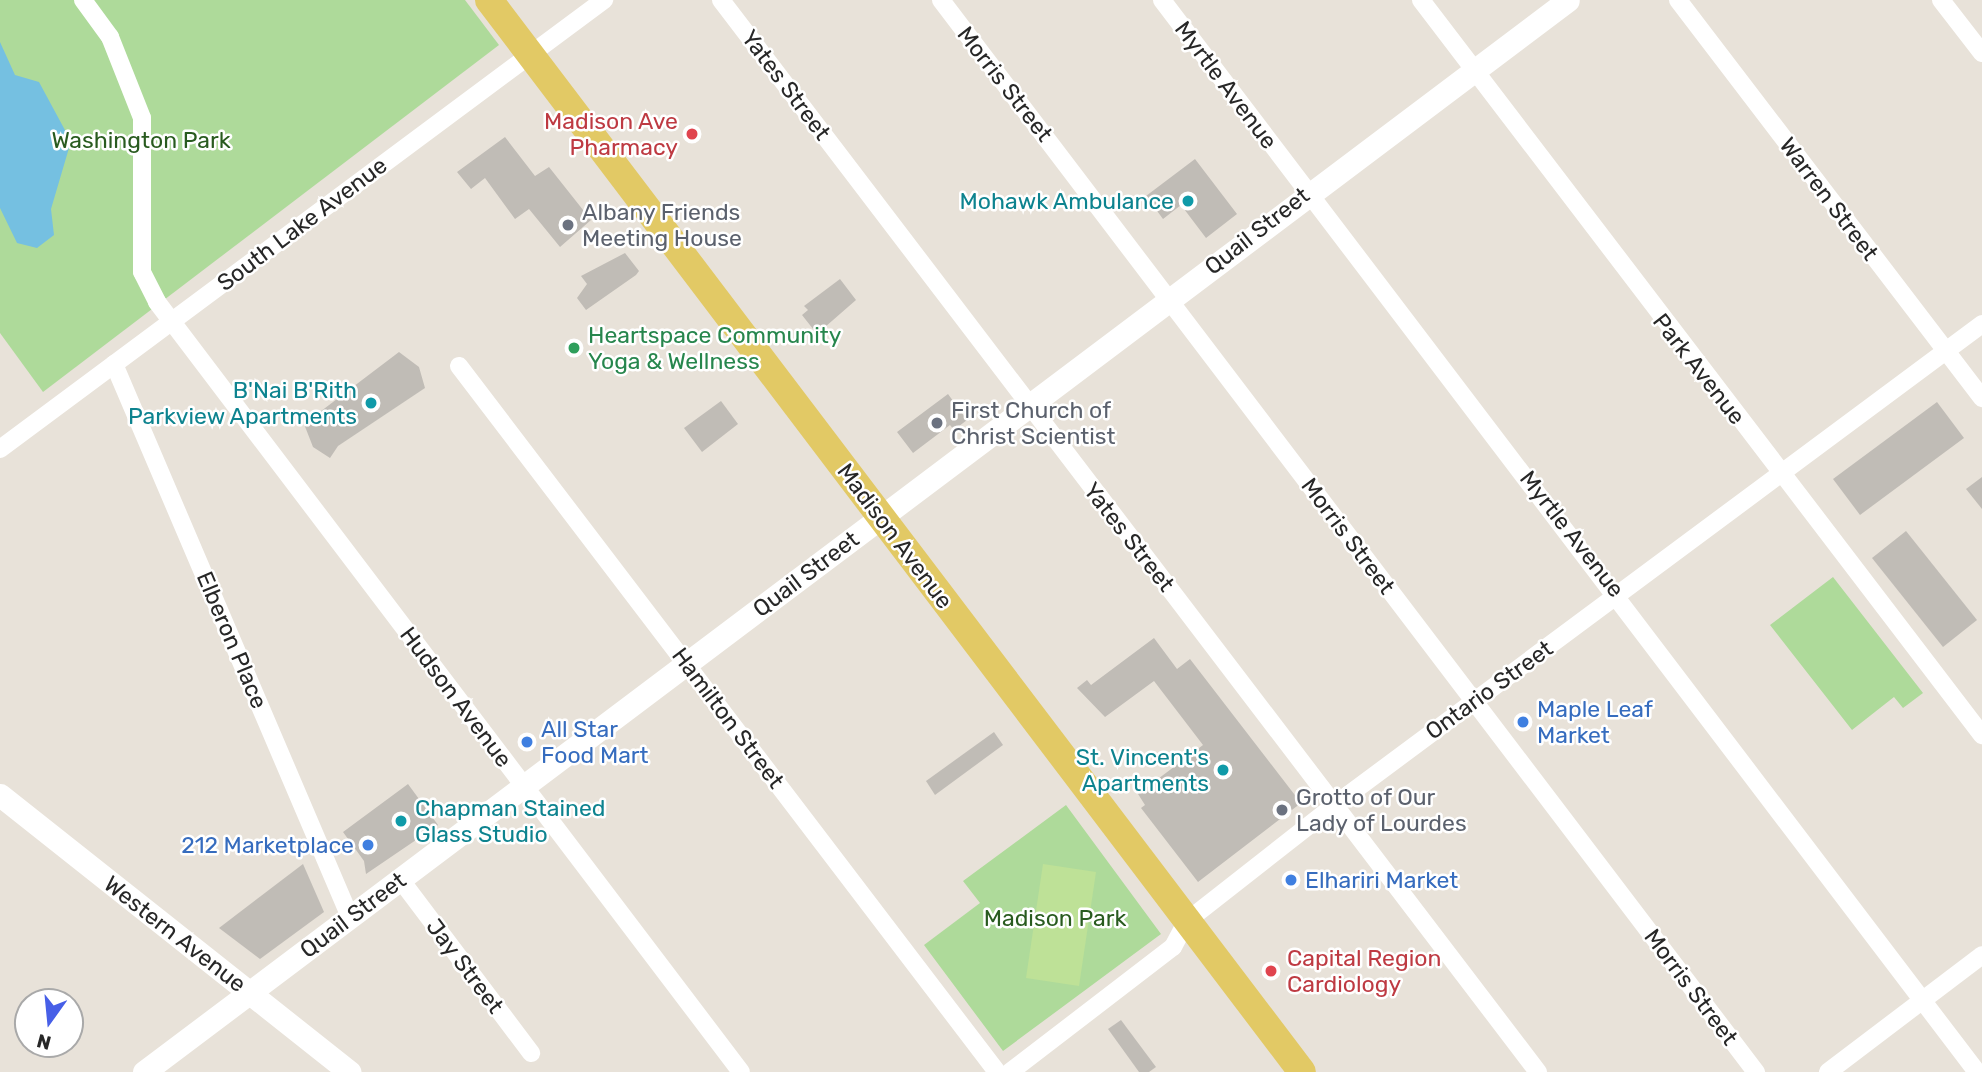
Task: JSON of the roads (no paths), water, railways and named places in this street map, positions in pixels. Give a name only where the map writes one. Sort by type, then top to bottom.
[{"type":"main road","name":"Madison Avenue","points":[[489,0],[1302,1072]]},
{"type":"street","name":"Hudson Avenue","points":[[83,0],[110,37],[142,118],[142,272],[171,321],[741,1072]]},
{"type":"street","name":"South Lake Avenue","points":[[0,449],[604,0]]},
{"type":"street","name":"Yates Street","points":[[721,0],[1538,1072]]},
{"type":"street","name":"Morris Street","points":[[940,0],[1756,1072]]},
{"type":"street","name":"Myrtle Avenue","points":[[1162,0],[1620,596],[1977,1072]]},
{"type":"street","name":"Park Avenue","points":[[1421,0],[1982,734]]},
{"type":"street","name":"Quail Street","points":[[144,1072],[687,664],[1027,404],[1170,299],[1308,192],[1568,0]]},
{"type":"street","name":"Warren Street","points":[[1678,0],[1982,398]]},
{"type":"street","points":[[1941,0],[1982,53]]},
{"type":"street","name":"Ontario Street","points":[[1010,1072],[1173,947],[1187,921],[1336,804],[1472,700],[1620,596],[1982,324]]},
{"type":"street","name":"Elberon Place","points":[[114,363],[350,917]]},
{"type":"street","name":"Hamilton Street","points":[[459,366],[997,1072]]},
{"type":"street","name":"Western Avenue","points":[[0,795],[350,1072]]},
{"type":"street","name":"Jay Street","points":[[400,879],[531,1053]]},
{"type":"street","points":[[1828,1072],[1982,955]]},
{"type":"water","points":[[0,42],[15,75],[39,82],[66,132],[69,148],[51,209],[54,235],[37,248],[17,243],[0,208]]},
{"type":"place","name":"Madison Ave Pharmacy","points":[[692,134]]},
{"type":"place","name":"Mohawk Ambulance","points":[[1188,201]]},
{"type":"place","name":"Albany Friends Meeting House","points":[[568,225]]},
{"type":"place","name":"Heartspace Community Yoga & Wellness","points":[[574,348]]},
{"type":"place","name":"B'Nai B'Rith Parkview Apartments","points":[[371,403]]},
{"type":"place","name":"First Church of Christ Scientist","points":[[937,423]]},
{"type":"place","name":"Maple Leaf Market","points":[[1523,722]]},
{"type":"place","name":"All Star Food Mart","points":[[527,742]]},
{"type":"place","name":"St. Vincent's Apartments","points":[[1223,770]]},
{"type":"place","name":"Grotto of Our Lady of Lourdes","points":[[1282,810]]},
{"type":"place","name":"Chapman Stained Glass Studio","points":[[401,821]]},
{"type":"place","name":"212 Marketplace","points":[[368,845]]},
{"type":"place","name":"Elhariri Market","points":[[1291,880]]},
{"type":"place","name":"Capital Region Cardiology","points":[[1271,971]]},
{"type":"park label","name":"Washington Park","points":[[141,140]]},
{"type":"park label","name":"Madison Park","points":[[1055,918]]}]
